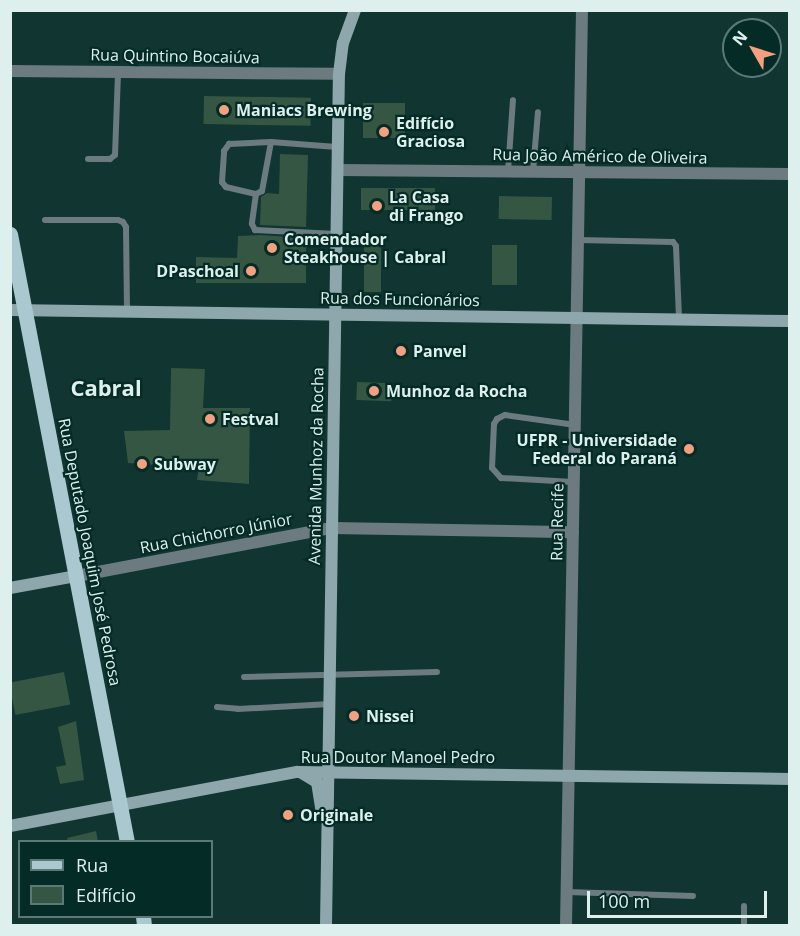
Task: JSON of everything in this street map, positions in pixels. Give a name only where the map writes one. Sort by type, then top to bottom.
[{"type":"main road","name":"Rua Deputado Joaquim José Pedrosa","points":[[10,234],[18,310],[76,576],[127,840]]},
{"type":"street","name":"Avenida Munhoz da Rocha","points":[[326,926],[339,74],[343,43],[355,10]]},
{"type":"street","name":"Rua Recife","points":[[566,926],[582,10]]},
{"type":"street","name":"Rua Quintino Bocaiúva","points":[[10,71],[339,74]]},
{"type":"street","name":"Rua João Américo de Oliveira","points":[[338,170],[789,174]]},
{"type":"street","name":"Rua dos Funcionários","points":[[18,310],[789,321]]},
{"type":"street","name":"Rua Chichorro Júnior","points":[[10,588],[332,528],[573,532]]},
{"type":"street","name":"Rua Doutor Manoel Pedro","points":[[10,826],[297,772],[789,779]]},
{"type":"street","points":[[297,772],[313,778],[319,788],[327,855]]},
{"type":"lane","points":[[88,159],[110,159],[115,155],[118,72]]},
{"type":"lane","points":[[508,172],[513,100]]},
{"type":"lane","points":[[533,172],[538,112]]},
{"type":"lane","points":[[256,194],[226,187],[222,182],[224,151],[229,144],[271,142],[338,147]]},
{"type":"lane","points":[[271,142],[264,188],[256,194],[252,224],[255,230],[337,234]]},
{"type":"lane","points":[[45,220],[123,222],[126,227],[127,311]]},
{"type":"lane","points":[[578,240],[672,242],[676,246],[679,320]]},
{"type":"lane","points":[[574,482],[501,478],[492,468],[494,424],[497,419],[505,416],[575,425]]},
{"type":"lane","points":[[244,677],[437,672]]},
{"type":"lane","points":[[217,707],[238,709],[330,704]]},
{"type":"lane","points":[[567,892],[693,896]]},
{"type":"lane","points":[[744,906],[744,926]]},
{"type":"building","points":[[204,96],[311,98],[310,126],[204,124]]},
{"type":"building","points":[[363,103],[405,103],[405,138],[363,138]]},
{"type":"building","points":[[280,154],[308,155],[306,227],[260,225],[261,197],[267,193],[279,194]]},
{"type":"building","points":[[361,188],[435,188],[435,210],[361,210]]},
{"type":"building","points":[[499,196],[552,197],[552,220],[499,219]]},
{"type":"building","name":"DPaschoal","points":[[238,236],[306,238],[306,283],[196,283],[196,257],[237,258]]},
{"type":"building","points":[[364,238],[381,238],[381,292],[364,292]]},
{"type":"building","points":[[492,245],[517,245],[517,285],[492,285]]},
{"type":"building","name":"Festval","points":[[171,368],[205,369],[203,408],[250,408],[249,484],[197,480],[199,468],[128,463],[124,431],[170,430]]},
{"type":"building","name":"Munhoz da Rocha","points":[[357,382],[392,383],[391,401],[356,400]]},
{"type":"building","points":[[64,672],[70,704],[15,715],[10,682]]},
{"type":"building","points":[[76,721],[84,780],[60,784],[56,767],[66,765],[58,727]]},
{"type":"building","points":[[96,831],[98,840],[68,840],[67,838]]},
{"type":"place","name":"Maniacs Brewing","points":[[224,110]]},
{"type":"place","name":"Edifício Graciosa","points":[[384,132]]},
{"type":"place","name":"La Casa di Frango","points":[[377,206]]},
{"type":"place","name":"Comendador Steakhouse | Cabral","points":[[272,248]]},
{"type":"place","name":"DPaschoal","points":[[251,271]]},
{"type":"place","name":"Panvel","points":[[401,351]]},
{"type":"place","name":"Munhoz da Rocha","points":[[374,391]]},
{"type":"place","name":"Festval","points":[[210,419]]},
{"type":"place","name":"UFPR - Universidade Federal do Paraná","points":[[689,449]]},
{"type":"place","name":"Subway","points":[[142,464]]},
{"type":"place","name":"Nissei","points":[[354,716]]},
{"type":"place","name":"Originale","points":[[288,815]]},
{"type":"district","name":"Cabral","points":[[106,388]]}]
